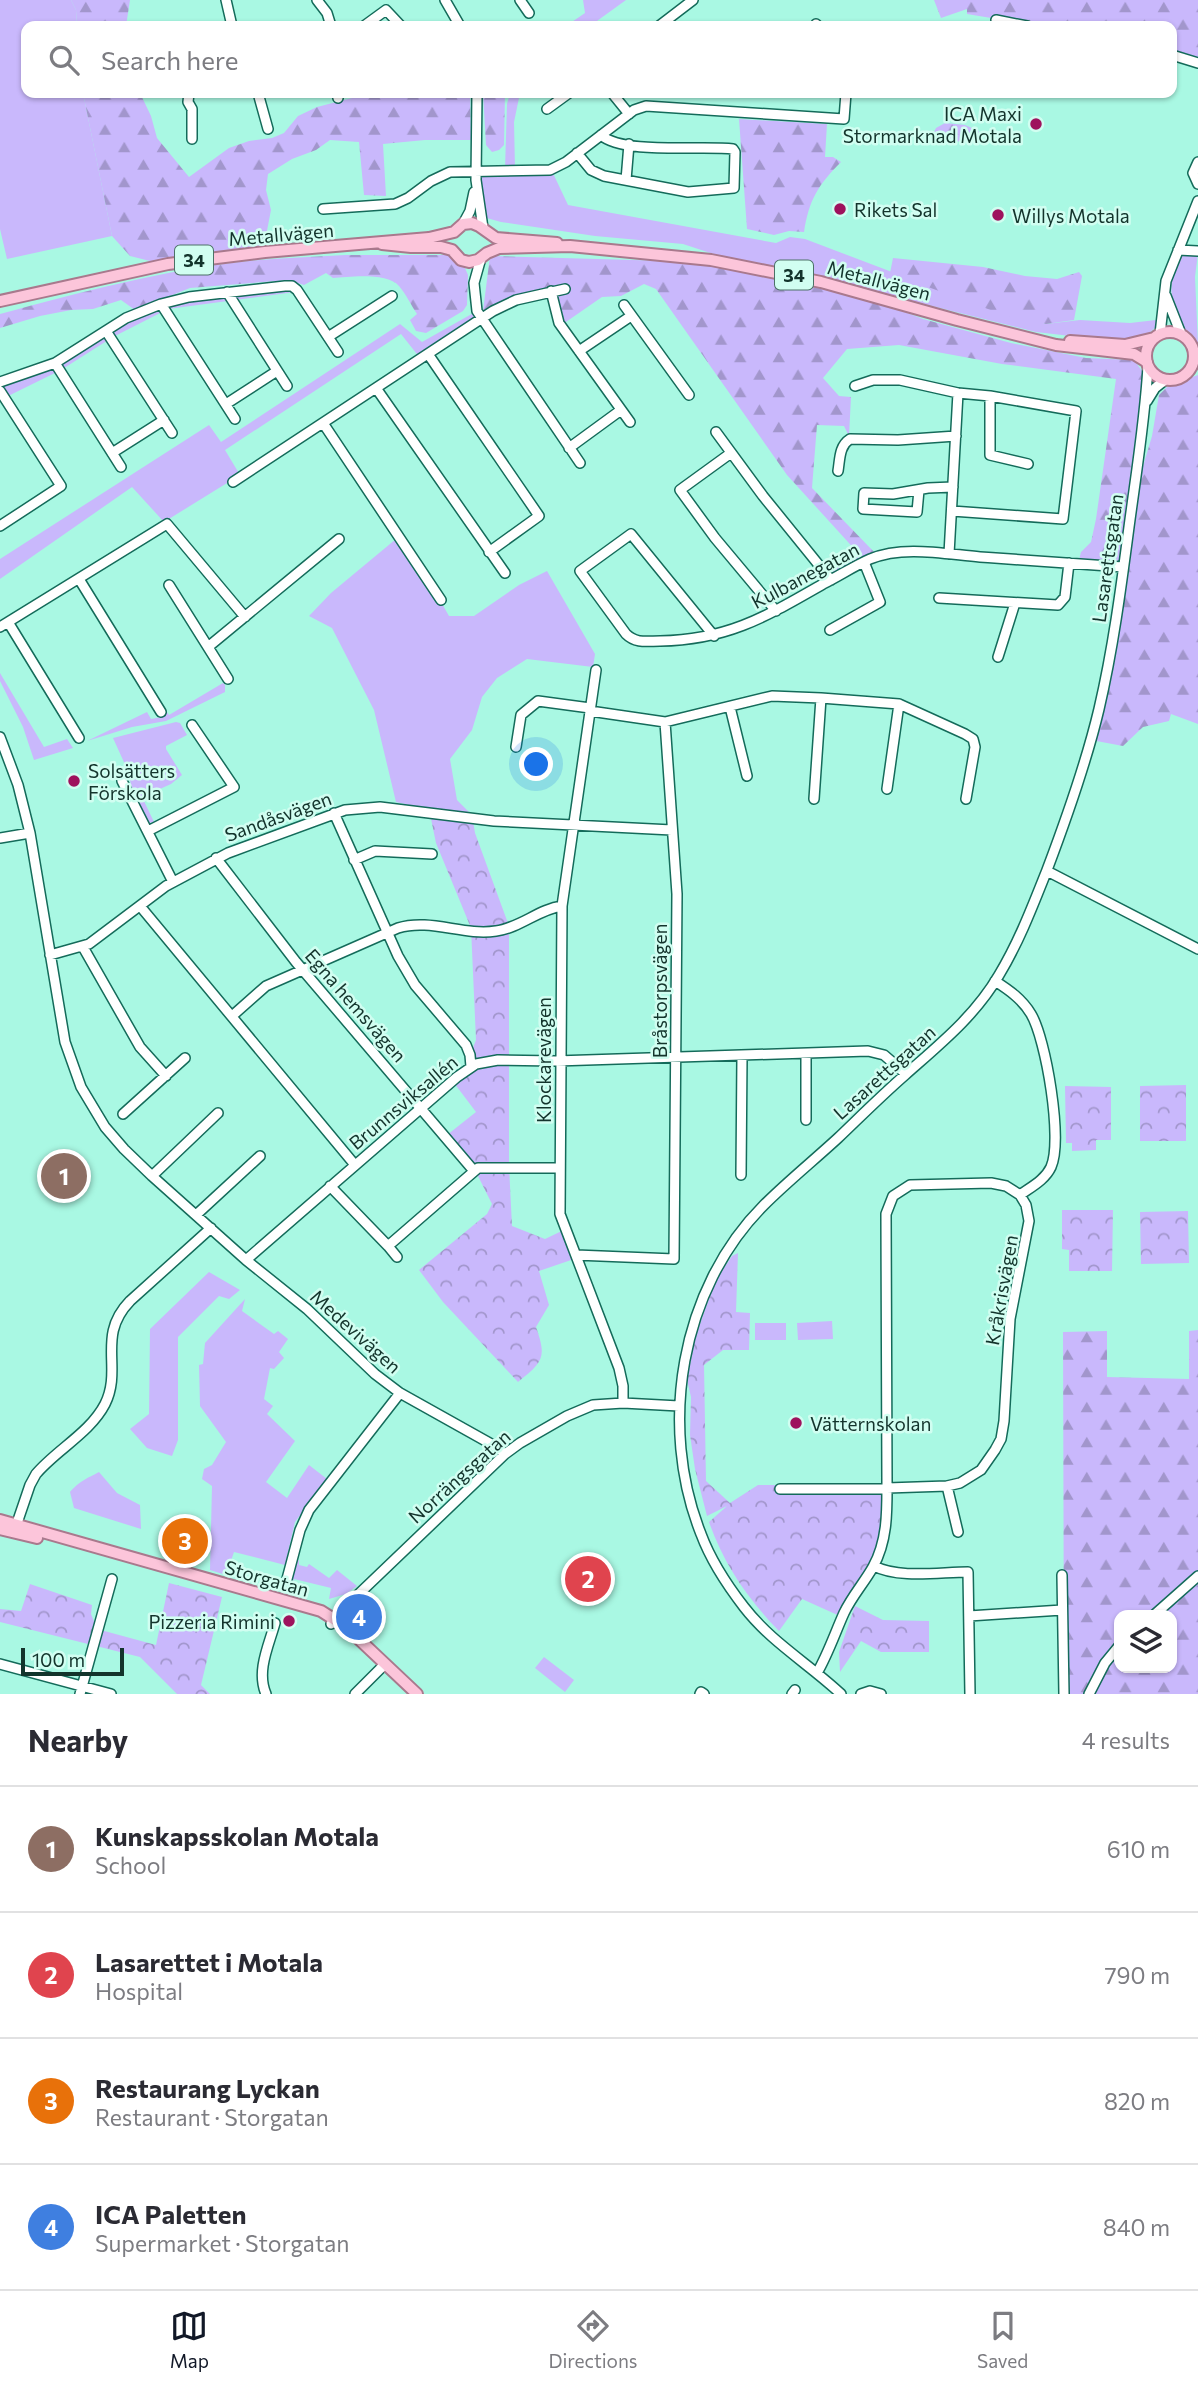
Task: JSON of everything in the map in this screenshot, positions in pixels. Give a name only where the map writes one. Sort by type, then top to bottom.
[{"type":"main road","name":"Metallvägen","points":[[0,303],[168,264],[265,251],[429,238],[476,224],[502,239],[549,241],[570,246]]},
{"type":"main road","points":[[458,228],[450,241],[457,258],[465,262]]},
{"type":"main road","points":[[484,255],[489,245],[485,231]]},
{"type":"main road","name":"Metallvägen","points":[[382,243],[411,247],[435,246],[452,250]]},
{"type":"main road","name":"Metallvägen","points":[[465,262],[474,262],[484,255],[505,248],[570,246],[674,255],[763,268],[832,284],[1012,334],[1079,349],[1130,353],[1147,364]]},
{"type":"main road","name":"34","points":[[1157,336],[1168,331],[1181,334]]},
{"type":"main road","name":"Metallvägen","points":[[1012,334],[1115,345],[1157,336]]},
{"type":"main road","points":[[1166,380],[1178,379],[1193,371],[1196,351],[1191,342],[1181,334]]},
{"type":"main road","points":[[1147,364],[1147,349],[1157,336]]},
{"type":"main road","name":"34","points":[[1147,364],[1157,376],[1166,380]]},
{"type":"main road","name":"Storgatan","points":[[0,1520],[15,1529]]},
{"type":"main road","name":"Storgatan","points":[[0,1529],[38,1532],[304,1606],[333,1621],[417,1694]]},
{"type":"main road","name":"Storgatan","points":[[383,1666],[409,1694]]},
{"type":"street","points":[[226,0],[231,21]]},
{"type":"street","points":[[317,0],[329,21]]},
{"type":"street","points":[[445,0],[457,21]]},
{"type":"street","points":[[520,0],[529,13]]},
{"type":"street","points":[[666,21],[693,0]]},
{"type":"street","points":[[370,21],[386,10],[396,21]]},
{"type":"street","points":[[996,20],[1001,21]]},
{"type":"street","points":[[1177,57],[1198,63]]},
{"type":"street","points":[[188,98],[192,109],[192,139]]},
{"type":"street","points":[[259,98],[268,129]]},
{"type":"street","points":[[458,228],[470,211],[476,175],[477,98]]},
{"type":"street","points":[[547,109],[562,98]]},
{"type":"street","points":[[616,98],[629,114]]},
{"type":"street","points":[[323,209],[395,204],[444,174],[455,171],[476,175],[541,171],[558,167],[641,107],[656,105],[844,120],[846,98]]},
{"type":"street","points":[[577,153],[585,164],[597,173],[626,180],[688,191],[734,188],[733,149],[681,149],[629,144],[609,141],[601,135]]},
{"type":"street","points":[[626,180],[629,144]]},
{"type":"street","points":[[1157,336],[1165,289],[1197,202],[1198,183],[1193,173],[1198,163]]},
{"type":"street","points":[[476,175],[485,231]]},
{"type":"street","points":[[1178,250],[1198,251]]},
{"type":"street","points":[[474,283],[484,255]]},
{"type":"street","points":[[465,262],[474,283],[476,309],[481,319],[580,463]]},
{"type":"street","points":[[0,382],[55,363],[126,318],[161,304],[189,297],[292,286],[300,293],[338,352]]},
{"type":"street","points":[[233,482],[481,319],[516,300],[565,289]]},
{"type":"street","points":[[1165,289],[1181,334]]},
{"type":"street","points":[[226,292],[287,386]]},
{"type":"street","points":[[551,292],[559,323],[630,422]]},
{"type":"street","points":[[328,337],[392,296]]},
{"type":"street","points":[[161,304],[235,419]]},
{"type":"street","points":[[624,305],[689,395]]},
{"type":"street","points":[[579,351],[631,316]]},
{"type":"street","points":[[106,331],[172,433]]},
{"type":"street","points":[[428,354],[539,516],[489,552]]},
{"type":"street","points":[[55,363],[121,467]]},
{"type":"street","name":"Lasarettsgatan","points":[[841,1694],[757,1623],[711,1557],[698,1525],[686,1478],[680,1439],[679,1406],[683,1368],[694,1325],[709,1284],[732,1243],[764,1205],[959,1028],[995,981],[1020,934],[1079,780],[1099,709],[1114,637],[1146,402],[1147,364]]},
{"type":"street","points":[[226,404],[277,371]]},
{"type":"street","points":[[855,386],[886,379],[1076,411],[1063,519],[952,511]]},
{"type":"street","points":[[1146,402],[1155,388],[1166,380]]},
{"type":"street","points":[[376,388],[505,573]]},
{"type":"street","points":[[0,391],[61,486],[0,526]]},
{"type":"street","points":[[949,555],[958,393]]},
{"type":"street","points":[[990,396],[989,454],[1028,464]]},
{"type":"street","points":[[569,448],[621,410]]},
{"type":"street","points":[[112,453],[164,420]]},
{"type":"street","points":[[323,423],[441,600]]},
{"type":"street","points":[[716,432],[763,496],[831,580]]},
{"type":"street","points":[[838,471],[841,449],[850,439],[898,440],[956,436]]},
{"type":"street","points":[[731,453],[677,487],[715,538],[776,611]]},
{"type":"street","points":[[919,490],[918,512],[863,509],[864,493],[893,494],[929,488],[953,487]]},
{"type":"street","points":[[79,738],[4,625],[167,524],[245,617]]},
{"type":"street","name":"Kulbanegatan","points":[[714,636],[631,534],[580,571],[632,639],[673,641],[714,636],[738,629],[863,562],[894,553],[1123,567]]},
{"type":"street","points":[[208,647],[339,539]]},
{"type":"street","points":[[830,630],[880,602],[863,562]]},
{"type":"street","points":[[939,598],[1055,606],[1061,604],[1065,597],[1069,563]]},
{"type":"street","points":[[79,579],[161,712]]},
{"type":"street","points":[[169,585],[228,679]]},
{"type":"street","points":[[998,657],[1015,603]]},
{"type":"street","name":"Klockarevägen","points":[[596,670],[562,906],[560,1214],[622,1376],[623,1403]]},
{"type":"street","points":[[516,747],[521,715],[538,701],[665,722],[772,695],[899,704],[973,739],[975,747],[966,799]]},
{"type":"street","points":[[814,799],[821,698]]},
{"type":"street","points":[[887,789],[899,704]]},
{"type":"street","points":[[730,706],[747,776]]},
{"type":"street","name":"Bråstorpsvägen","points":[[576,1255],[674,1259],[677,894],[665,722]]},
{"type":"street","points":[[148,831],[233,787],[192,725]]},
{"type":"street","name":"Medevivägen","points":[[0,737],[18,785],[30,833],[65,1042],[81,1087],[94,1111],[114,1138],[152,1175],[246,1260],[307,1310],[374,1373],[400,1392],[505,1454]]},
{"type":"street","points":[[122,781],[173,882]]},
{"type":"street","name":"Sandåsvägen","points":[[50,955],[83,947],[96,940],[173,882],[216,858],[334,813],[380,807],[483,820],[672,830]]},
{"type":"street","points":[[334,813],[386,933],[415,985],[466,1045],[471,1067]]},
{"type":"street","points":[[0,838],[30,833]]},
{"type":"street","points":[[354,860],[375,851],[432,854]]},
{"type":"street","name":"Egna hemsvägen","points":[[216,858],[302,969],[474,1171]]},
{"type":"street","points":[[1046,871],[1198,949]]},
{"type":"street","points":[[140,906],[355,1165]]},
{"type":"street","points":[[232,1016],[266,986],[404,926],[498,931],[562,906]]},
{"type":"street","points":[[83,947],[140,1046],[166,1076]]},
{"type":"street","points":[[817,1673],[847,1607],[874,1566],[885,1531],[886,1214],[890,1200],[902,1189],[918,1184],[991,1183],[1006,1186],[1020,1195],[1044,1178],[1054,1161],[1051,1090],[1033,1017],[1014,994],[995,981]]},
{"type":"street","name":"Brunnsviksallén","points":[[246,1260],[421,1107],[471,1067],[498,1059],[561,1061],[873,1052],[890,1059],[906,1074]]},
{"type":"street","points":[[806,1054],[806,1120]]},
{"type":"street","points":[[741,1175],[742,1056]]},
{"type":"street","points":[[123,1114],[185,1058]]},
{"type":"street","points":[[152,1175],[218,1114]]},
{"type":"street","points":[[196,1215],[260,1156]]},
{"type":"street","points":[[388,1246],[478,1168],[560,1168]]},
{"type":"street","points":[[330,1186],[397,1257]]},
{"type":"street","name":"Kråkrisvägen","points":[[780,1489],[947,1486],[960,1483],[976,1473],[990,1459],[1001,1439],[1010,1319],[1029,1227],[1027,1209],[1020,1195]]},
{"type":"street","points":[[15,1529],[27,1491],[36,1474],[93,1420],[104,1406],[111,1381],[112,1331],[120,1313],[211,1228]]},
{"type":"street","points":[[287,1579],[300,1530],[309,1510],[400,1392]]},
{"type":"street","name":"Norrängsgatan","points":[[333,1621],[505,1454],[531,1437],[582,1409],[600,1404],[679,1406]]},
{"type":"street","points":[[947,1486],[958,1531]]},
{"type":"street","points":[[874,1566],[891,1572],[968,1572],[970,1694]]},
{"type":"street","points":[[1062,1575],[1064,1694]]},
{"type":"street","points":[[1160,1610],[1198,1576]]},
{"type":"street","points":[[82,1690],[112,1579]]},
{"type":"street","points":[[969,1616],[1062,1610]]},
{"type":"street","points":[[266,1694],[262,1683],[262,1670],[275,1623]]},
{"type":"street","points":[[1089,1694],[1105,1663],[1114,1652]]},
{"type":"street","points":[[0,1664],[82,1690],[111,1694]]},
{"type":"street","points":[[355,1694],[383,1666]]},
{"type":"street","points":[[861,1694],[881,1694]]},
{"type":"green space","points":[[0,0],[71,0],[76,10],[77,21],[21,21],[21,98],[84,98],[112,236],[7,259],[0,229]]},
{"type":"green space","points":[[71,0],[130,0],[127,21],[77,21],[76,10]]},
{"type":"green space","points":[[583,0],[626,0],[597,21],[573,21],[585,13]]},
{"type":"green space","points":[[934,0],[1198,0],[1198,63],[1177,57],[1177,21],[1008,21],[967,14],[967,9],[941,18]]},
{"type":"green space","points":[[84,98],[142,98],[157,138],[189,177],[229,148],[284,133],[298,116],[317,107],[352,98],[470,98],[471,140],[383,144],[386,196],[364,195],[359,142],[330,140],[268,174],[266,190],[271,210],[264,246],[154,262],[130,256],[112,236]]},
{"type":"green space","points":[[483,98],[505,98],[504,145],[492,152],[486,145]]},
{"type":"green space","points":[[509,98],[519,98],[514,122],[515,169],[551,169],[568,205],[776,243],[790,237],[805,239],[892,272],[1046,324],[1080,320],[1130,323],[1156,320],[1157,326],[1148,334],[1123,342],[1036,332],[741,263],[683,244],[595,236],[483,217],[477,171],[505,169]]},
{"type":"green space","points":[[739,119],[827,124],[825,157],[833,157],[841,162],[816,194],[804,232],[789,231],[774,235],[747,229]]},
{"type":"green space","points":[[945,123],[965,125],[979,131],[977,143],[941,140],[933,134],[936,128]]},
{"type":"green space","points":[[1198,253],[1195,277],[1198,344],[1178,318],[1171,290],[1174,272],[1183,254]]},
{"type":"green space","points":[[345,255],[449,255],[462,261],[468,275],[467,305],[463,311],[426,333],[416,331],[410,320],[417,314],[402,289],[393,282],[368,276],[333,278],[326,273],[304,285],[289,280],[190,288],[135,310],[121,300],[93,309],[40,316],[0,328],[0,314],[154,276],[248,261]]},
{"type":"green space","points":[[490,256],[741,263],[820,279],[923,319],[1011,343],[1086,358],[1134,360],[1142,371],[1144,380],[1134,497],[1152,436],[1159,395],[1169,385],[1198,375],[1198,724],[1171,714],[1169,721],[1143,727],[1123,746],[1091,740],[1123,568],[1079,560],[1081,552],[1091,542],[1096,519],[1116,379],[1002,364],[899,345],[847,349],[823,378],[839,396],[851,397],[849,436],[844,426],[817,425],[812,488],[876,554],[833,577],[827,571],[858,553],[787,475],[656,289],[644,284],[621,296],[602,297],[563,324],[553,292],[542,291],[482,319]]},
{"type":"green space","points":[[893,258],[983,267],[1025,276],[1057,279],[1079,272],[1082,276],[1074,320],[1046,324],[1007,316],[890,273]]},
{"type":"green space","points":[[292,283],[302,291],[168,309],[113,337],[61,370],[0,400],[0,380],[55,360],[162,303]]},
{"type":"green space","points":[[477,311],[482,319],[420,358],[401,334],[225,450],[240,475],[164,522],[132,487],[0,579],[0,559],[209,425],[221,442],[400,324],[422,342]]},
{"type":"green space","points":[[402,534],[449,616],[474,616],[519,585],[547,571],[595,654],[593,667],[527,659],[497,678],[482,697],[472,730],[450,759],[457,800],[472,815],[447,813],[396,802],[374,710],[332,628],[309,616],[331,593]]},
{"type":"green space","points":[[0,673],[44,747],[67,739],[73,748],[34,760],[23,727],[0,681]]},
{"type":"green space","points":[[223,683],[225,692],[166,721],[132,727],[87,741],[147,712],[151,719],[162,717],[167,712],[169,715]]},
{"type":"green space","points":[[180,723],[187,735],[166,746],[166,749],[182,775],[171,784],[142,797],[154,822],[149,823],[132,789],[128,771],[113,738]]},
{"type":"green space","points":[[429,809],[472,815],[475,833],[509,926],[509,1166],[512,1226],[545,1239],[568,1228],[580,1257],[539,1271],[549,1305],[536,1327],[542,1353],[538,1364],[518,1382],[443,1302],[419,1270],[487,1214],[492,1204],[474,1168],[447,1135],[476,1112],[451,1079],[476,1061],[472,1050],[476,1040],[471,928],[436,843]]},
{"type":"green space","points":[[1186,1085],[1186,1141],[1140,1141],[1140,1086]]},
{"type":"green space","points":[[1065,1086],[1111,1087],[1111,1140],[1096,1140],[1096,1150],[1072,1151],[1072,1143],[1066,1143]]},
{"type":"green space","points":[[1062,1210],[1113,1210],[1112,1271],[1069,1271],[1069,1250],[1062,1249]]},
{"type":"green space","points":[[1188,1211],[1189,1263],[1141,1264],[1140,1212]]},
{"type":"green space","points":[[738,1253],[736,1312],[750,1313],[749,1350],[723,1350],[704,1365],[706,1481],[730,1503],[758,1485],[888,1485],[874,1568],[842,1617],[802,1599],[779,1631],[738,1581],[715,1538],[709,1522],[727,1506],[707,1516],[690,1435],[691,1397],[687,1380],[695,1338],[715,1281],[732,1256]]},
{"type":"green space","points":[[209,1272],[240,1290],[229,1299],[219,1296],[178,1337],[178,1440],[172,1456],[147,1448],[130,1429],[149,1414],[150,1329]]},
{"type":"green space","points":[[245,1299],[242,1311],[274,1334],[278,1331],[288,1339],[279,1352],[284,1358],[274,1369],[270,1368],[264,1399],[273,1406],[267,1414],[295,1441],[266,1482],[287,1498],[309,1465],[327,1479],[295,1522],[285,1565],[234,1552],[226,1575],[210,1570],[212,1486],[202,1479],[204,1469],[212,1465],[226,1442],[200,1406],[199,1365],[203,1364],[205,1343]]},
{"type":"green space","points":[[832,1321],[833,1339],[798,1340],[797,1323]]},
{"type":"green space","points":[[755,1323],[786,1323],[786,1340],[755,1340]]},
{"type":"green space","points":[[1198,1330],[1198,1694],[1064,1694],[1063,1332],[1107,1331],[1107,1377],[1189,1379],[1189,1331]]},
{"type":"green space","points":[[99,1472],[117,1493],[140,1505],[141,1529],[74,1508],[70,1492]]},
{"type":"green space","points":[[299,1560],[299,1565],[307,1567],[309,1564],[329,1578],[337,1570],[357,1586],[346,1594],[329,1599],[331,1588],[294,1579],[290,1591],[288,1590],[296,1561]]},
{"type":"green space","points":[[169,1583],[222,1597],[201,1685],[210,1694],[177,1694],[140,1657],[0,1622],[0,1609],[21,1611],[30,1584],[92,1605],[91,1614],[97,1629],[156,1645]]},
{"type":"green space","points":[[855,1606],[883,1620],[929,1621],[929,1652],[881,1652],[861,1641],[840,1672],[839,1652]]},
{"type":"green space","points":[[544,1657],[574,1680],[565,1692],[535,1668]]},
{"type":"place","name":"ICA Maxi Stormarknad Motala","points":[[1036,124]]},
{"type":"place","name":"Rikets Sal","points":[[840,209]]},
{"type":"place","name":"Willys Motala","points":[[998,215]]},
{"type":"place","name":"Solsätters Förskola","points":[[74,781]]},
{"type":"place","name":"Kunskapsskolan Motala","points":[[64,1176]]},
{"type":"place","name":"Vätternskolan","points":[[796,1423]]},
{"type":"place","name":"Restaurang Lyckan","points":[[185,1541]]},
{"type":"place","name":"Lasarettet i Motala","points":[[588,1579]]},
{"type":"place","name":"ICA Paletten","points":[[359,1617]]},
{"type":"place","name":"Pizzeria Rimini","points":[[289,1621]]}]
